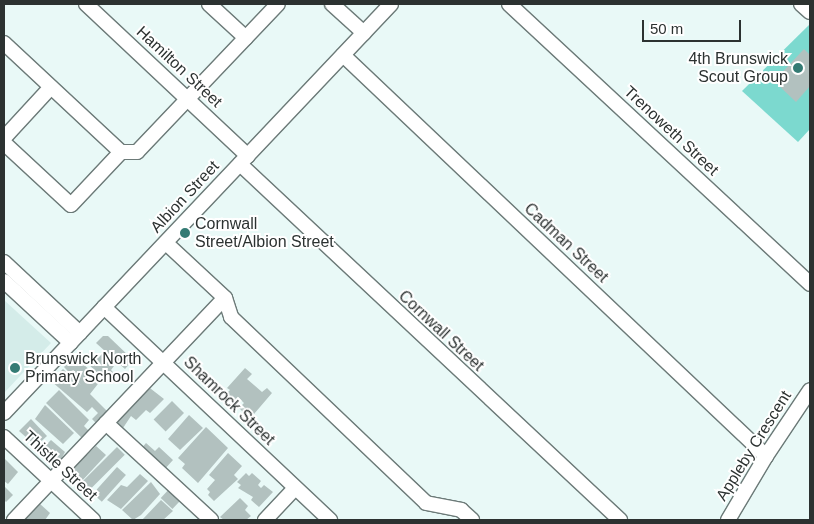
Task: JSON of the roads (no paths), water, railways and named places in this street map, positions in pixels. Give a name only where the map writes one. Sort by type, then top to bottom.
[{"type":"street","name":"Hamilton Street","points":[[86,4],[188,99],[244,160]]},
{"type":"street","points":[[209,4],[246,38]]},
{"type":"street","points":[[4,42],[121,152],[137,152],[278,4]]},
{"type":"street","points":[[332,4],[364,33]]},
{"type":"street","name":"Albion Street","points":[[4,413],[391,4]]},
{"type":"street","points":[[801,4],[810,12]]},
{"type":"street","name":"Trenoweth Street","points":[[517,6],[810,284]]},
{"type":"street","name":"Cadman Street","points":[[343,55],[766,456]]},
{"type":"street","points":[[4,138],[51,87]]},
{"type":"street","points":[[4,143],[71,205],[121,152]]},
{"type":"street","name":"Cornwall Street","points":[[244,160],[620,520]]},
{"type":"street","points":[[166,243],[225,298],[231,317],[426,503],[461,510],[472,520]]},
{"type":"street","points":[[4,262],[76,338]]},
{"type":"street","points":[[4,280],[76,338]]},
{"type":"street","points":[[14,520],[225,298]]},
{"type":"street","name":"Shamrock Street","points":[[104,306],[330,520]]},
{"type":"street","name":"Appleby Crescent","points":[[728,520],[766,456],[810,390]]},
{"type":"street","points":[[106,423],[211,520]]},
{"type":"street","name":"Thistle Street","points":[[4,437],[93,520]]},
{"type":"street","points":[[265,520],[295,488]]},
{"type":"place","name":"4th Brunswick Scout Group","points":[[798,68]]},
{"type":"place","name":"Cornwall Street/Albion Street","points":[[185,233]]},
{"type":"place","name":"Brunswick North Primary School","points":[[15,368]]}]
